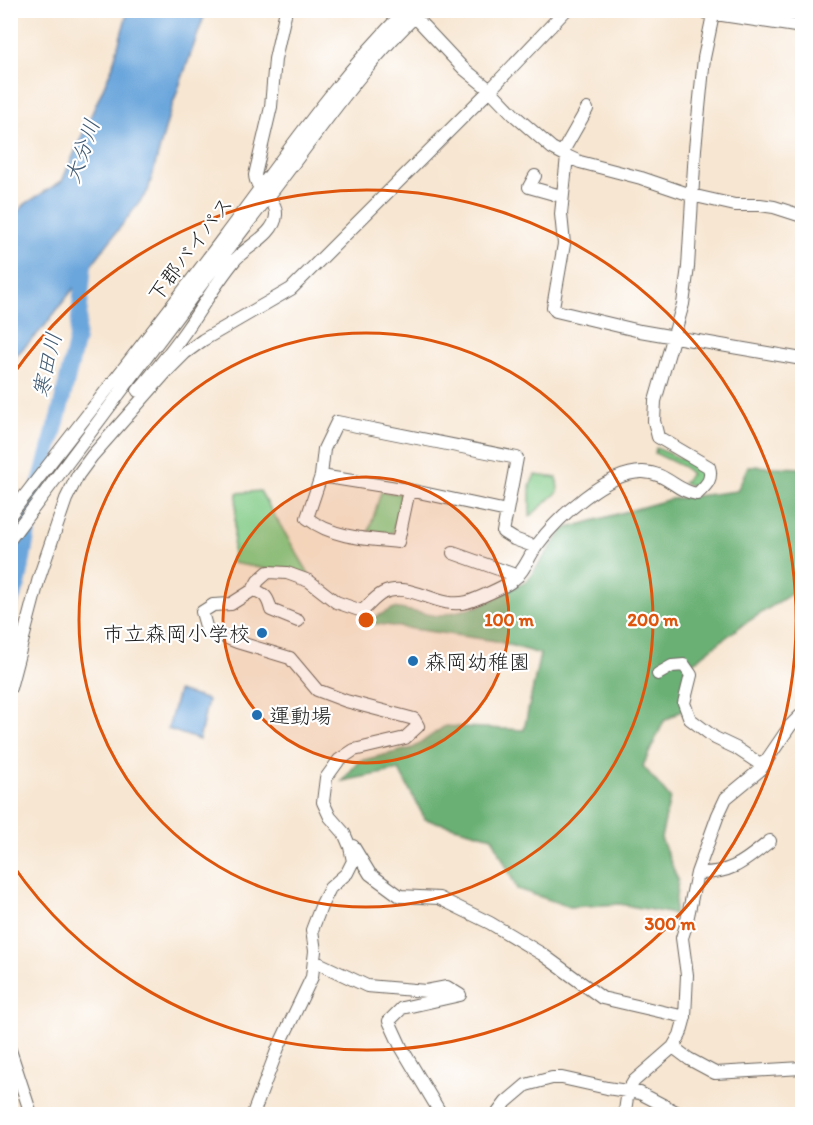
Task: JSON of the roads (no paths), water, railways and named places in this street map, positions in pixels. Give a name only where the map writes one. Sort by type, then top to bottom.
[{"type":"street","points":[[10,688],[39,578],[66,499],[78,475],[114,421],[184,332],[234,261],[272,226],[276,215],[256,182],[257,164],[271,107],[275,59],[286,10]]},
{"type":"street","points":[[92,456],[175,362],[203,340],[291,289],[490,90],[566,10]]},
{"type":"street","points":[[689,10],[802,27]]},
{"type":"street","points":[[685,1017],[602,998],[542,954],[490,922],[439,898],[400,896],[370,874],[345,833],[330,817],[323,802],[326,778],[339,760],[354,750],[405,738],[418,726],[414,719],[346,701],[317,690],[290,658],[207,630],[202,612],[213,605],[231,604],[253,590],[258,581],[268,572],[287,573],[309,580],[336,602],[362,611],[383,593],[405,589],[446,602],[466,603],[511,583],[525,568],[536,547],[566,512],[610,481],[627,474],[643,472],[662,476],[684,492],[697,494],[708,484],[711,474],[710,467],[658,437],[654,421],[655,401],[683,304],[688,267],[704,58],[714,12]]},
{"type":"street","points":[[10,539],[112,404],[264,193],[414,13],[463,68],[490,90],[535,134],[564,155],[580,162],[641,178],[692,195],[735,205],[774,207],[802,216]]},
{"type":"street","points":[[587,109],[564,155],[561,196],[564,244],[553,307],[556,311],[675,337],[802,359]]},
{"type":"street","points":[[530,187],[561,196]]},
{"type":"street","name":"下郡バイパス","points":[[10,515],[102,395],[264,193]]},
{"type":"street","points":[[409,490],[398,542],[357,538],[323,528],[307,518],[321,476],[324,449],[337,422],[517,458],[503,532],[514,539],[536,547]]},
{"type":"street","points":[[321,476],[409,490],[507,511]]},
{"type":"street","points":[[453,553],[518,576]]},
{"type":"street","points":[[253,590],[261,592],[268,598],[271,610],[298,621]]},
{"type":"street","points":[[658,674],[672,666],[684,665],[691,675],[684,703],[690,718],[715,738],[736,748],[763,766]]},
{"type":"street","points":[[625,1111],[628,1091],[634,1081],[673,1047],[680,1035],[685,1017],[687,975],[682,938],[697,873],[726,798],[763,766],[790,726],[802,714]]},
{"type":"street","points":[[253,1114],[278,1048],[312,977],[315,951],[312,930],[322,904],[330,888],[347,873],[353,861],[345,833]]},
{"type":"street","points":[[697,873],[711,874],[727,871],[747,859],[770,840]]},
{"type":"street","points":[[314,961],[368,986],[426,991],[447,987],[460,995],[402,1008],[389,1021],[401,1047],[441,1114]]},
{"type":"street","points":[[673,1047],[715,1073],[802,1068]]},
{"type":"street","points":[[10,1050],[31,1114]]},
{"type":"street","points":[[497,1114],[506,1102],[526,1085],[552,1078],[640,1093],[680,1114]]},
{"type":"water","name":"大分川","points":[[128,10],[206,11],[169,115],[148,191],[44,327],[11,361],[11,220],[25,204],[62,181],[112,68]]},
{"type":"water","points":[[178,691],[208,700],[199,740],[168,729]]},
{"type":"waterway","name":"寒田川","points":[[10,604],[19,581],[30,519],[77,338],[85,254]]},
{"type":"place","name":"市立森岡小学校","points":[[262,633]]},
{"type":"place","name":"森岡幼稚園","points":[[413,661]]},
{"type":"place","name":"運動場","points":[[257,715]]}]
